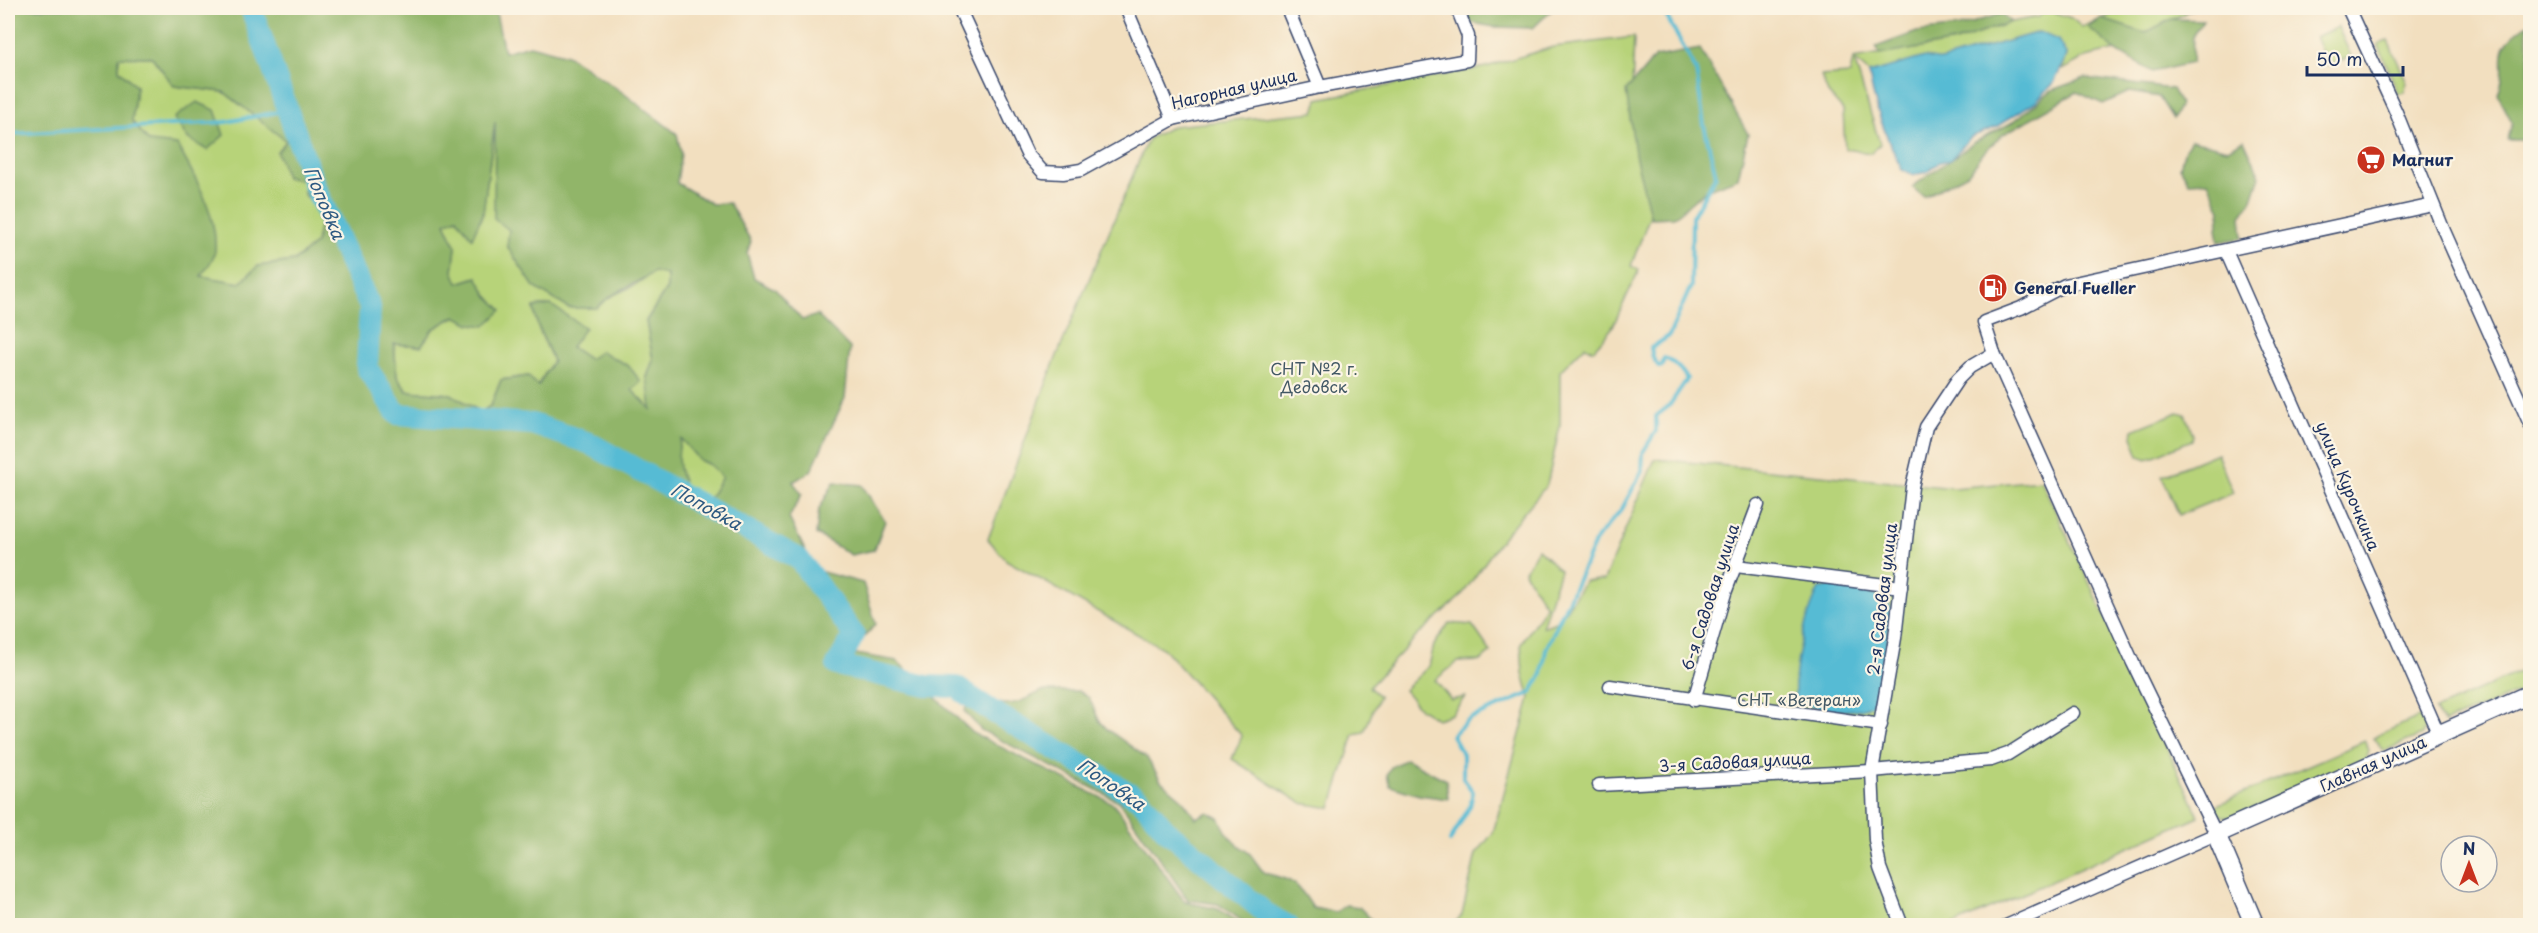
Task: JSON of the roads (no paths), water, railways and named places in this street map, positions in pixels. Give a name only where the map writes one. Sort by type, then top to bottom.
[{"type":"street","name":"Нагорная улица","points":[[959,8],[1026,154],[1043,172],[1063,173],[1081,170],[1129,146],[1173,119],[1320,87],[1467,60],[1468,36],[1457,8]]},
{"type":"street","points":[[1126,8],[1173,119]]},
{"type":"street","points":[[1287,8],[1320,87]]},
{"type":"street","points":[[2348,8],[2396,112],[2433,205],[2530,424]]},
{"type":"street","points":[[2255,926],[2216,834],[2133,663],[1999,365],[1984,322],[2020,308],[2065,285],[2433,205]]},
{"type":"street","name":"улица Курочкина","points":[[2226,251],[2439,735]]},
{"type":"street","name":"2-я Садовая улица","points":[[1902,926],[1881,868],[1875,840],[1872,771],[1901,587],[1912,487],[1926,428],[1958,379],[1970,367],[1994,353]]},
{"type":"street","name":"6-я Садовая улица","points":[[1694,700],[1725,593],[1758,505]]},
{"type":"street","points":[[1736,566],[1901,587]]},
{"type":"street","points":[[1610,686],[1694,700],[1881,725]]},
{"type":"street","name":"Главная улица","points":[[2216,834],[2530,694]]},
{"type":"street","name":"3-я Садовая улица","points":[[1599,786],[1872,771],[1991,760],[2008,754],[2073,713]]},
{"type":"street","points":[[2007,926],[2216,834]]},
{"type":"water","points":[[2039,32],[2058,40],[2067,55],[2054,83],[2036,101],[1996,127],[1971,137],[1950,160],[1940,162],[1927,172],[1914,175],[1902,170],[1882,123],[1869,73],[1925,57],[1942,60]]},
{"type":"water","points":[[1831,586],[1871,594],[1879,597],[1891,607],[1880,681],[1872,705],[1863,708],[1844,711],[1823,709],[1795,699],[1798,658],[1809,613],[1819,589]]},
{"type":"waterway","name":"Поповка","points":[[251,8],[315,187],[370,307],[367,368],[397,414],[532,424],[589,443],[799,559],[854,635],[837,665],[927,686],[956,687],[995,713],[1141,800],[1166,830],[1268,915],[1288,926]]},
{"type":"waterway","points":[[1450,841],[1470,806],[1473,792],[1463,778],[1463,755],[1452,735],[1469,719],[1531,693],[1542,674],[1546,649],[1597,538],[1622,509],[1642,471],[1643,452],[1656,431],[1656,416],[1669,406],[1687,379],[1677,366],[1667,359],[1664,358],[1662,366],[1659,367],[1653,358],[1651,348],[1669,336],[1691,286],[1692,217],[1716,175],[1704,125],[1696,70],[1662,8]]},
{"type":"waterway","points":[[8,134],[226,122],[288,110]]},
{"type":"waterway","points":[[1383,926],[1386,922]]},
{"type":"place","name":"Магнит","points":[[2371,160]]},
{"type":"place","name":"General Fueller","points":[[1993,288]]},
{"type":"park label","name":"СНТ №2 г. Дедовск","points":[[1314,378]]},
{"type":"park label","name":"СНТ «Ветеран»","points":[[1799,700]]}]
